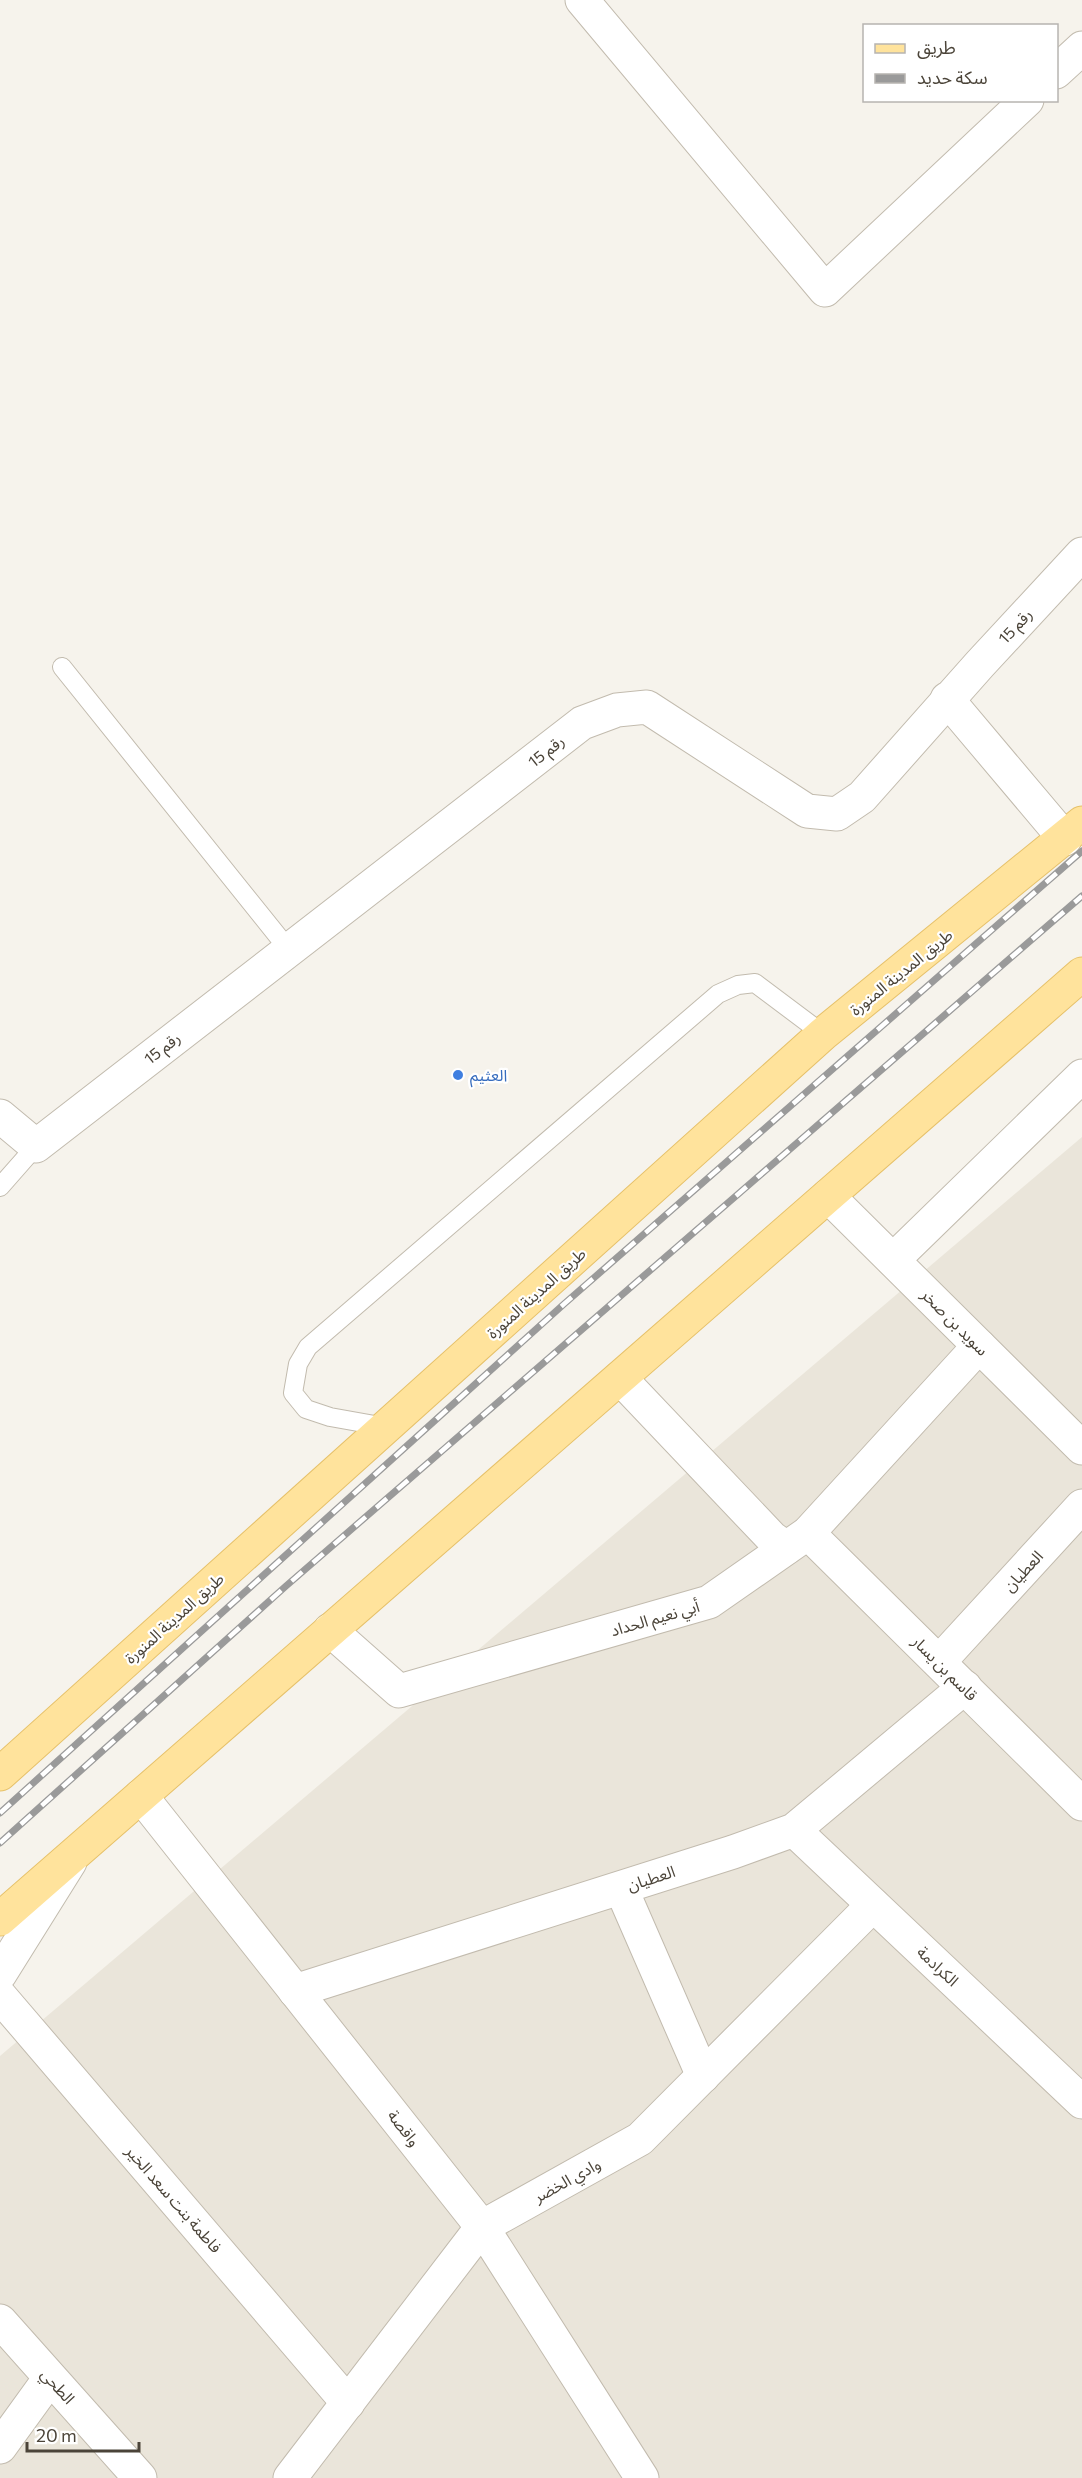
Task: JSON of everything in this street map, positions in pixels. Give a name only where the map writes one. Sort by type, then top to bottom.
[{"type":"main road","name":"طريق المدينة المنورة","points":[[0,1774],[823,1034],[1073,831]]},
{"type":"main road","points":[[0,1919],[1082,974]]},
{"type":"street","points":[[582,0],[825,290],[1025,102]]},
{"type":"street","points":[[1058,70],[1082,48]]},
{"type":"street","name":"رقم 15","points":[[36,1146],[582,723],[617,710],[647,707],[807,811],[837,814],[862,797],[948,699],[1082,554]]},
{"type":"street","points":[[948,699],[1073,831]]},
{"type":"street","points":[[893,1260],[1082,1076]]},
{"type":"street","points":[[0,1116],[36,1146]]},
{"type":"street","name":"سويد بن صخر","points":[[828,1196],[980,1346],[1079,1438]]},
{"type":"street","name":"أبي نعيم الحداد","points":[[330,1630],[399,1691],[709,1602],[797,1540],[980,1346]]},
{"type":"street","name":"قاسم بن يسار","points":[[620,1378],[772,1538],[797,1540],[939,1662],[1082,1804]]},
{"type":"street","name":"العطيان","points":[[939,1662],[1082,1506]]},
{"type":"street","name":"العطيان","points":[[295,1991],[734,1852],[794,1830],[965,1688]]},
{"type":"street","name":"واقصة","points":[[141,1796],[482,2227],[642,2478]]},
{"type":"street","name":"الكرادمة","points":[[794,1830],[1082,2102]]},
{"type":"street","points":[[0,1974],[76,1853]]},
{"type":"street","points":[[621,1888],[703,2076]]},
{"type":"street","name":"وادي الخضر","points":[[290,2478],[482,2227],[640,2139],[873,1905]]},
{"type":"street","name":"فاطمة بنت سعد الخير","points":[[0,1996],[348,2403]]},
{"type":"street","name":"الطحي","points":[[0,2321],[140,2478]]},
{"type":"street","points":[[0,2447],[50,2378]]},
{"type":"lane","points":[[62,667],[289,950]]},
{"type":"lane","points":[[386,1427],[330,1417],[306,1409],[293,1393],[297,1364],[308,1347],[718,994],[738,985],[755,983],[823,1034]]},
{"type":"lane","points":[[0,1187],[36,1146]]},
{"type":"shaded area","points":[[1082,1137],[1082,2478],[0,2478],[0,2056]]},
{"type":"railway","points":[[0,1813],[564,1304],[1082,851]]},
{"type":"railway","points":[[0,1843],[286,1586],[1082,896]]},
{"type":"place","name":"العثيم","points":[[458,1075]]}]
